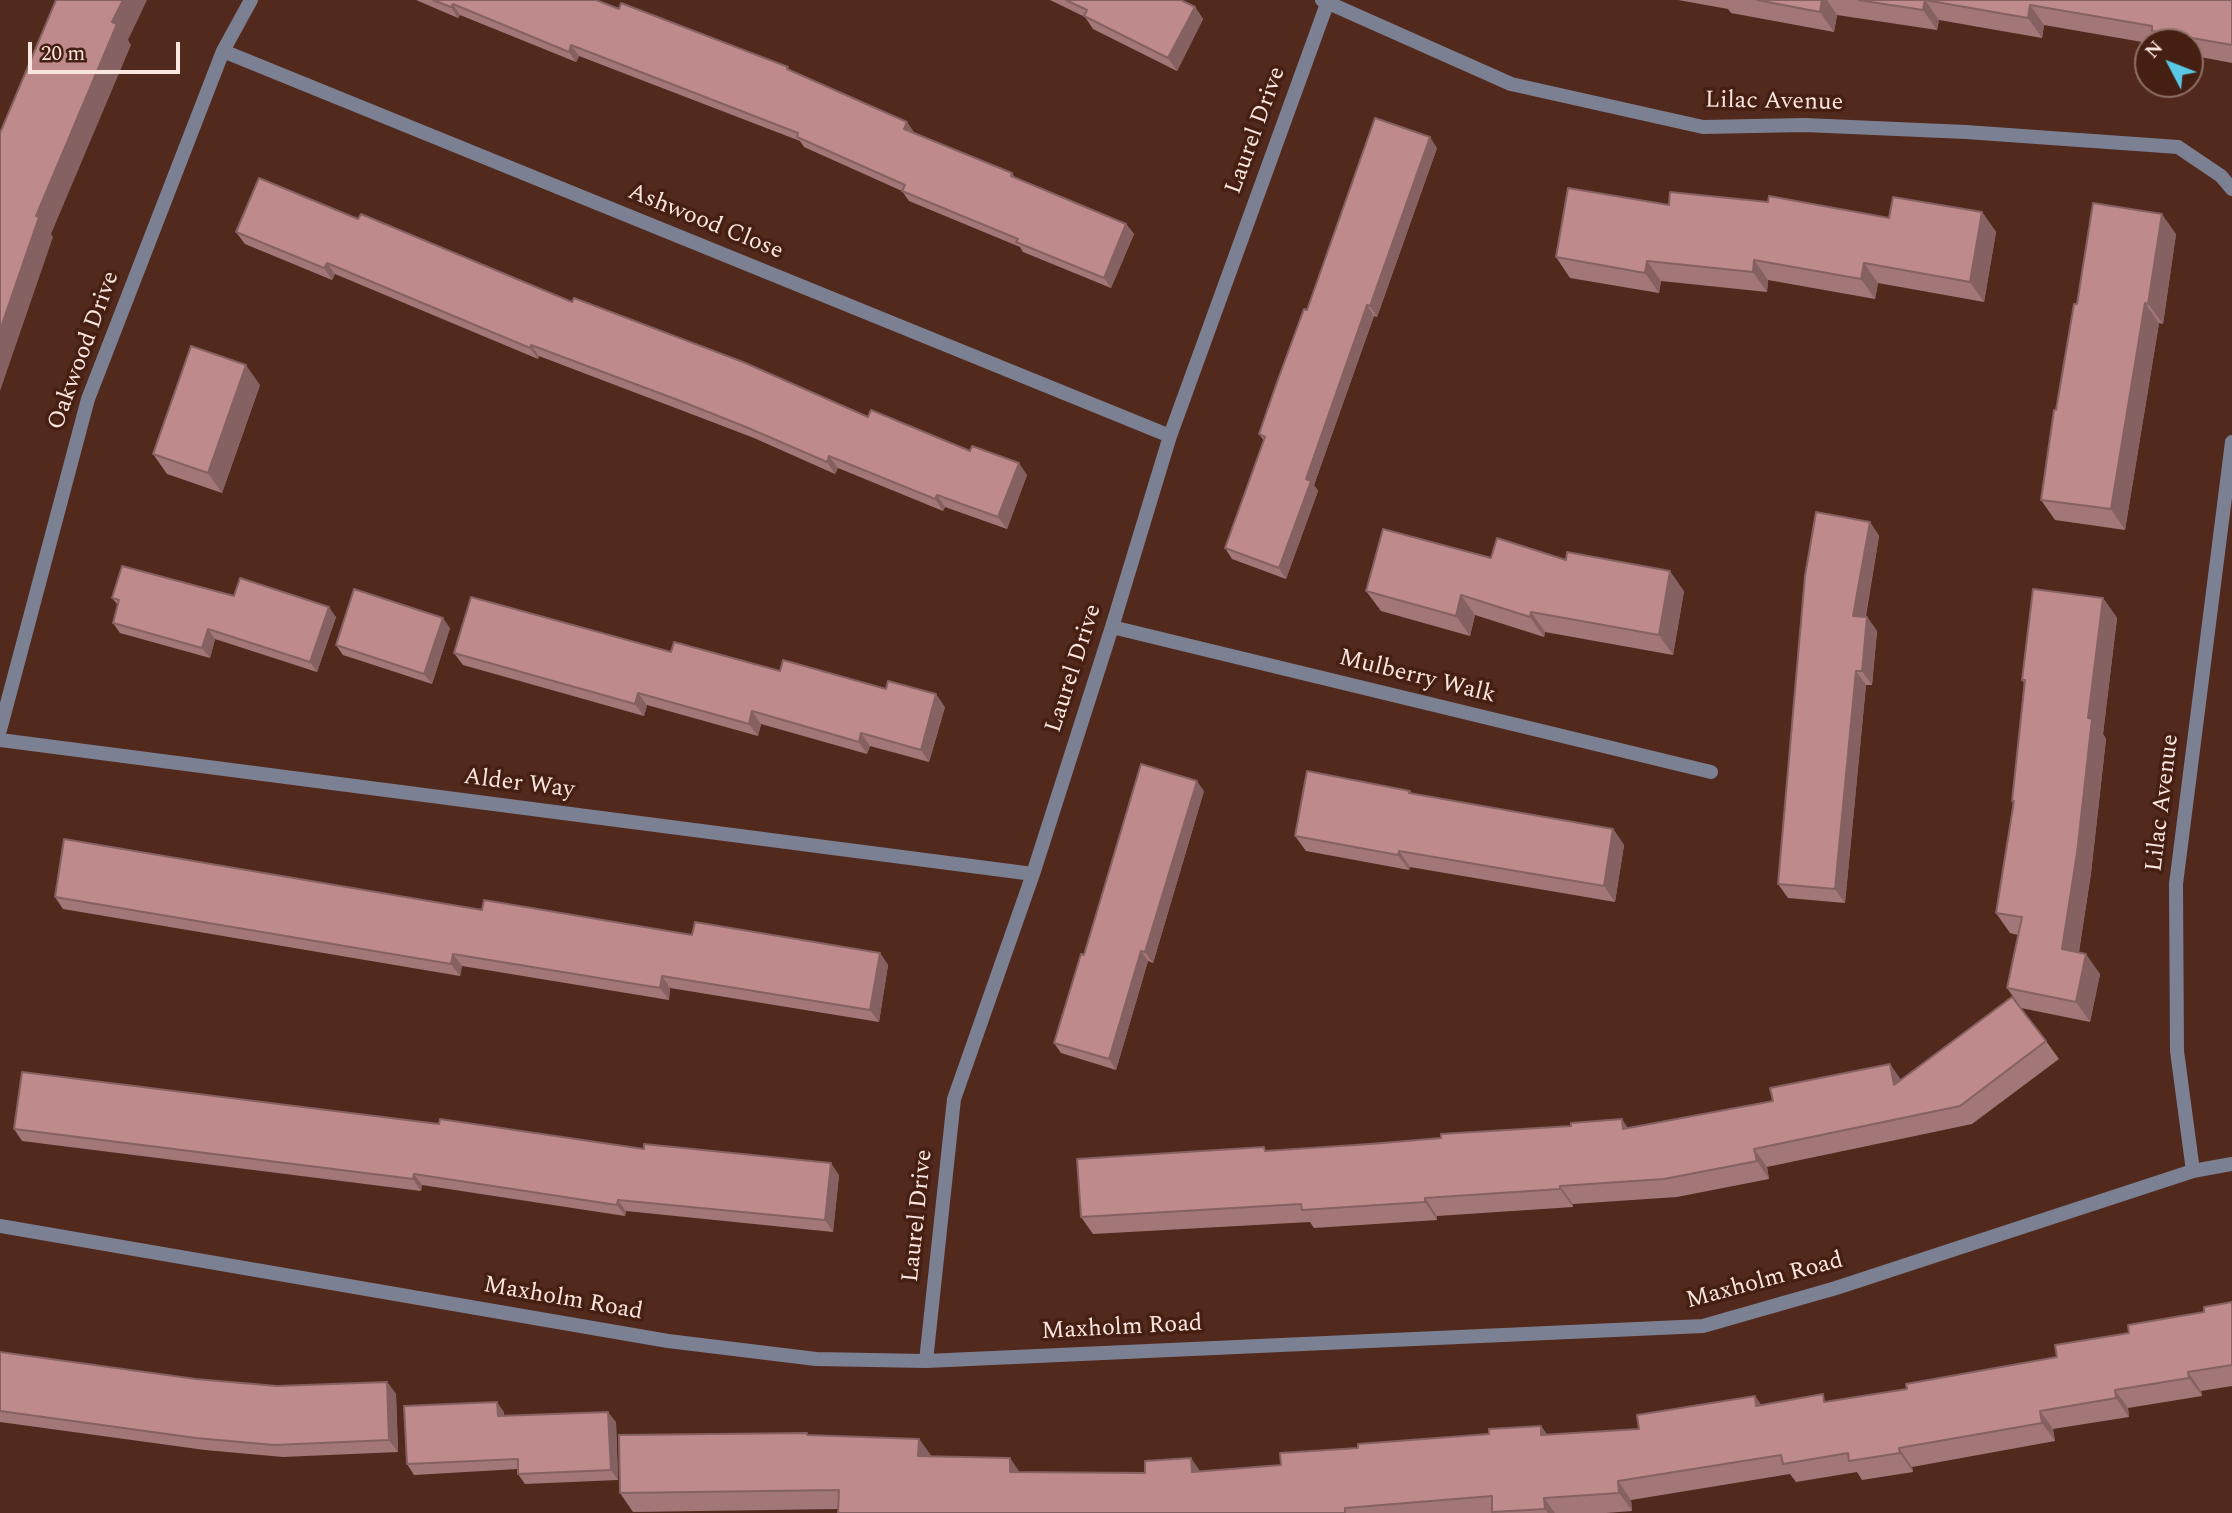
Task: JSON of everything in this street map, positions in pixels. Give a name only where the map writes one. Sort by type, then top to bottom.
[{"type":"street","name":"Oakwood Drive","points":[[0,730],[88,399],[223,51],[251,0]]},
{"type":"street","name":"Lilac Avenue","points":[[1325,2],[1511,84],[1703,127],[1818,126],[1966,132],[2178,147],[2221,176],[2232,189]]},
{"type":"street","name":"Laurel Drive","points":[[926,1361],[954,1099],[1033,874],[1170,436],[1325,2]]},
{"type":"street","name":"Ashwood Close","points":[[223,51],[1170,436]]},
{"type":"street","name":"Lilac Avenue","points":[[2193,1171],[2178,1051],[2176,884],[2232,442]]},
{"type":"street","name":"Mulberry Walk","points":[[1112,627],[1711,772]]},
{"type":"street","name":"Alder Way","points":[[0,740],[1033,874]]},
{"type":"street","name":"Maxholm Road","points":[[0,1226],[668,1341],[816,1359],[926,1361],[1703,1326],[1836,1288],[2193,1171],[2232,1164]]},
{"type":"building","points":[[56,0],[123,0],[112,22],[117,24],[36,216],[39,217],[0,330],[0,133]]},
{"type":"building","points":[[433,0],[596,0],[619,9],[621,3],[788,67],[787,69],[907,122],[904,129],[1126,224],[1104,278],[902,191],[905,185],[797,137],[798,133],[571,45],[569,52],[453,4],[451,7]]},
{"type":"building","points":[[1066,0],[1181,0],[1195,7],[1168,58],[1084,16],[1087,10]]},
{"type":"building","points":[[1757,0],[1822,0],[1820,12]]},
{"type":"building","points":[[1858,0],[1925,0],[1923,10]]},
{"type":"building","points":[[1925,0],[2232,0],[2232,45],[2204,40],[2204,28],[2152,28],[2030,5],[2028,18]]},
{"type":"building","points":[[1375,118],[1430,137],[1306,479],[1311,481],[1279,568],[1225,548],[1265,437],[1259,434],[1276,385],[1304,309],[1307,310]]},
{"type":"building","points":[[259,178],[358,219],[361,214],[572,302],[574,298],[743,362],[868,417],[871,410],[970,451],[972,446],[1019,463],[998,517],[937,495],[935,499],[829,456],[827,462],[678,400],[531,345],[530,348],[327,263],[324,268],[236,232]]},
{"type":"building","points":[[1568,188],[1669,205],[1670,192],[1768,202],[1769,196],[1889,218],[1893,197],[1982,212],[1970,282],[1864,263],[1861,279],[1754,260],[1753,272],[1647,261],[1645,273],[1556,257]]},
{"type":"building","points":[[2093,203],[2162,214],[2111,509],[2041,500],[2054,410],[2074,304],[2077,304]]},
{"type":"building","points":[[191,346],[246,365],[208,473],[153,454]]},
{"type":"building","points":[[1816,512],[1870,522],[1853,616],[1867,617],[1862,671],[1856,671],[1835,889],[1778,884],[1805,576]]},
{"type":"building","points":[[1383,529],[1491,558],[1497,538],[1566,560],[1567,552],[1670,571],[1659,635],[1531,612],[1530,617],[1461,595],[1456,616],[1366,591]]},
{"type":"building","points":[[122,566],[234,596],[240,578],[329,607],[310,662],[208,629],[202,648],[113,623],[119,600],[112,598]]},
{"type":"building","points":[[354,589],[443,618],[424,674],[336,645]]},
{"type":"building","points":[[2033,589],[2103,598],[2088,718],[2092,719],[2077,853],[2062,949],[2086,954],[2076,1002],[2007,988],[2022,917],[1996,913],[2014,801],[2025,680],[2022,680]]},
{"type":"building","points":[[471,597],[671,652],[674,642],[780,671],[783,660],[886,689],[888,681],[936,694],[921,750],[861,733],[859,742],[752,711],[749,724],[638,693],[635,704],[454,653]]},
{"type":"building","points":[[1141,764],[1197,781],[1109,1059],[1054,1043],[1081,954],[1084,955]]},
{"type":"building","points":[[1307,771],[1410,791],[1409,793],[1613,829],[1604,886],[1399,851],[1398,855],[1295,836]]},
{"type":"building","points":[[64,839],[482,910],[484,900],[692,935],[695,922],[880,953],[870,1010],[662,976],[660,988],[453,954],[451,964],[55,897]]},
{"type":"building","points":[[2012,997],[2046,1041],[1960,1106],[1754,1149],[1757,1161],[1664,1179],[1425,1198],[1425,1202],[1302,1210],[1301,1204],[1081,1217],[1077,1159],[1264,1147],[1265,1151],[1370,1144],[1441,1138],[1441,1134],[1571,1126],[1571,1123],[1622,1119],[1623,1129],[1773,1101],[1770,1088],[1890,1064],[1894,1085]]},
{"type":"building","points":[[22,1072],[439,1124],[440,1119],[644,1149],[644,1144],[831,1163],[825,1220],[618,1200],[617,1205],[414,1174],[413,1179],[14,1129]]},
{"type":"building","points":[[2232,1302],[2232,1365],[2188,1372],[2189,1378],[2115,1390],[2116,1398],[2040,1411],[2042,1423],[1899,1448],[1900,1453],[1849,1461],[1848,1453],[1783,1464],[1781,1455],[1618,1481],[1619,1493],[1544,1498],[1545,1509],[1492,1512],[1492,1496],[1345,1508],[1345,1513],[838,1513],[839,1490],[620,1493],[619,1435],[807,1433],[919,1439],[918,1456],[1010,1458],[1010,1472],[1145,1473],[1145,1461],[1191,1458],[1192,1472],[1281,1465],[1280,1453],[1489,1434],[1489,1429],[1541,1426],[1541,1435],[1639,1429],[1637,1415],[1755,1396],[1756,1406],[1823,1394],[1824,1402],[1907,1389],[1906,1384],[2057,1357],[2055,1345],[2129,1333],[2128,1325],[2204,1312],[2204,1307]]},
{"type":"building","points":[[0,1352],[196,1379],[277,1386],[387,1382],[389,1440],[274,1445],[196,1438],[0,1411]]},
{"type":"building","points":[[497,1402],[498,1416],[608,1412],[611,1470],[518,1474],[518,1459],[407,1464],[404,1406]]}]
